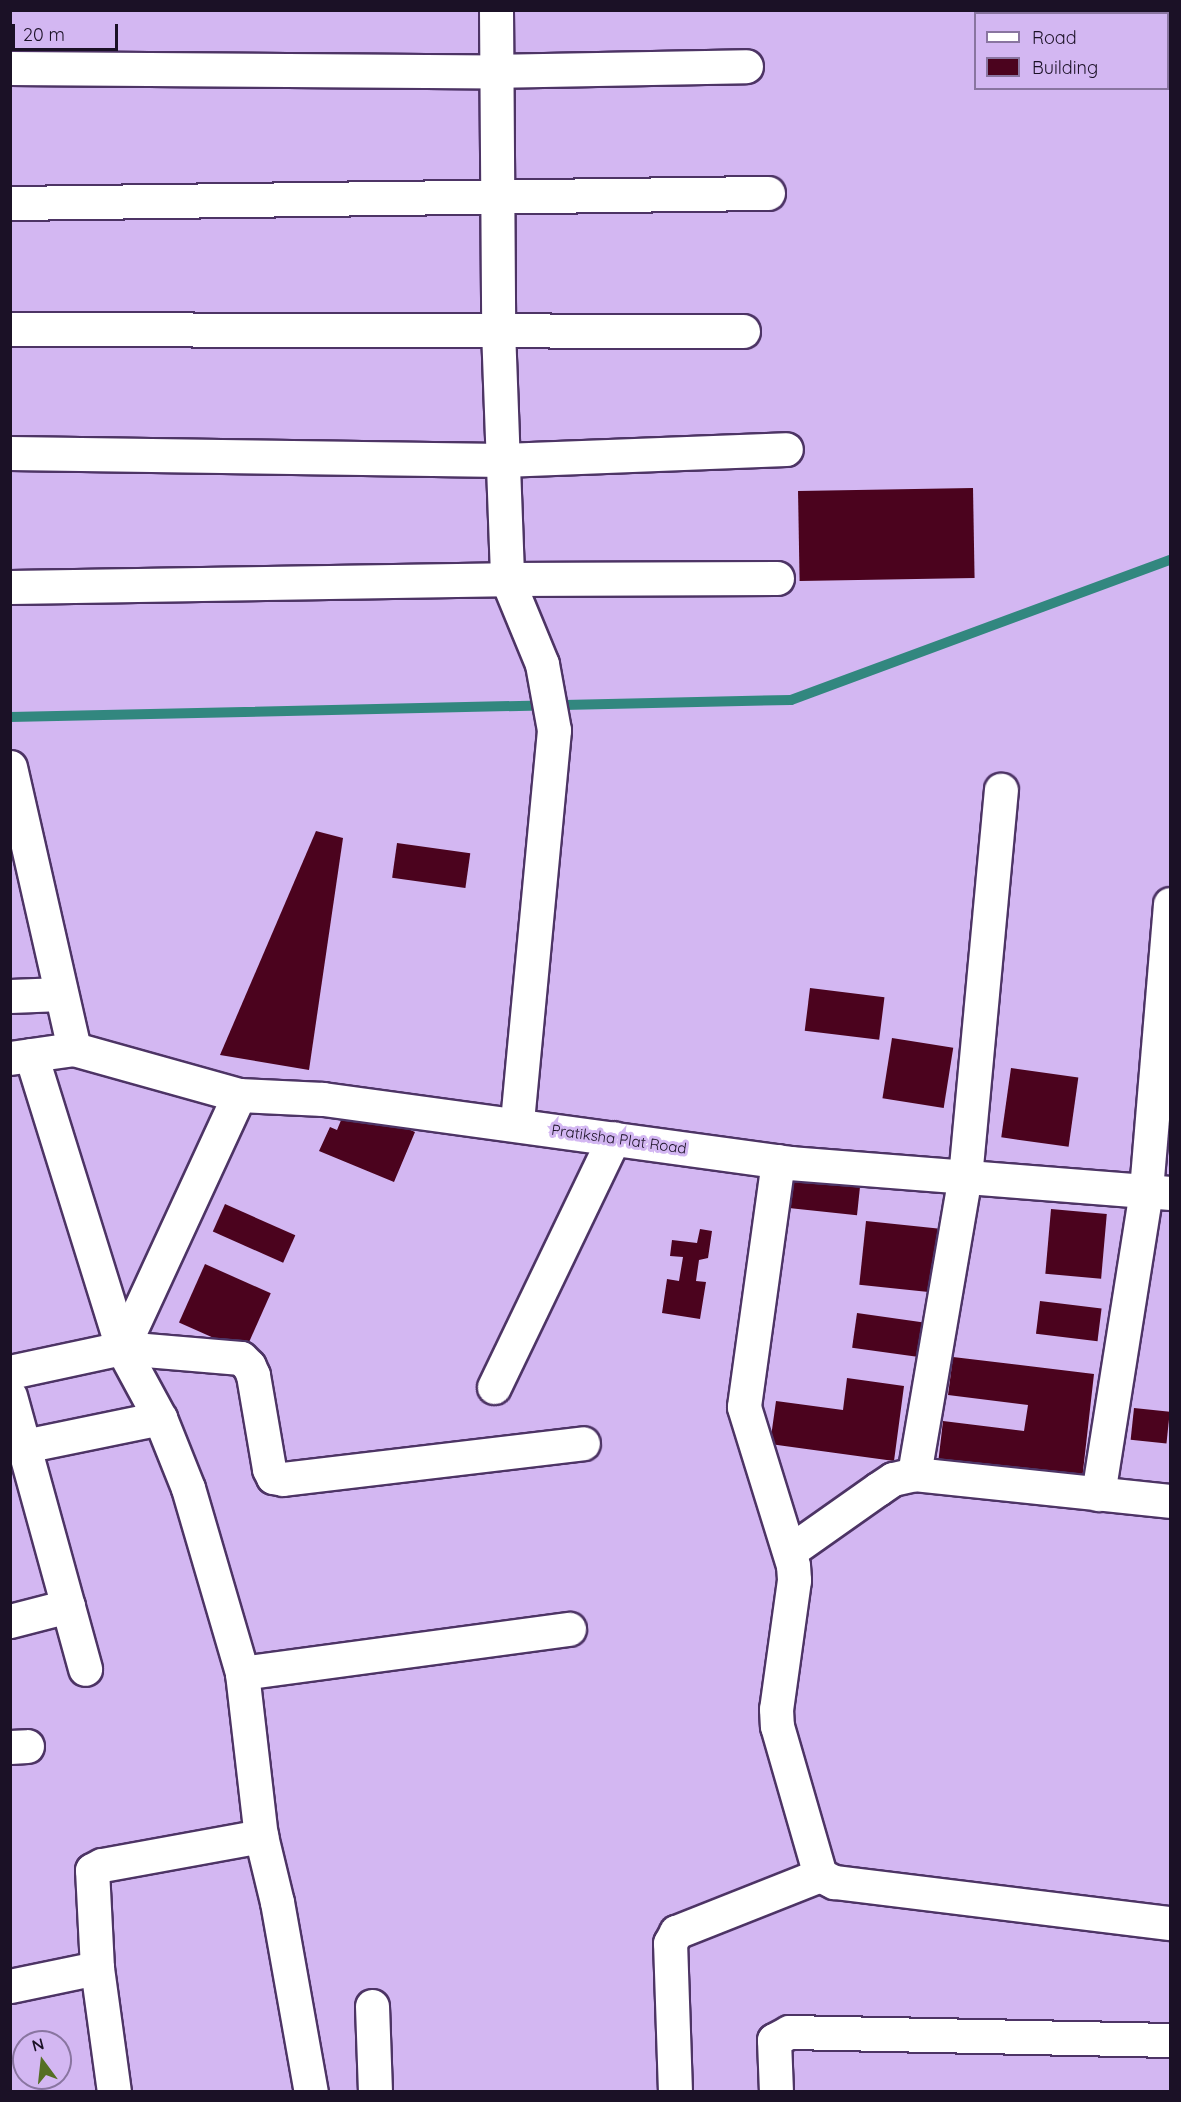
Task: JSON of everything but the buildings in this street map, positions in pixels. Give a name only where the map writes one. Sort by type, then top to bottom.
[{"type":"street","points":[[496,10],[498,330],[507,579],[542,664],[554,730],[517,1124]]},
{"type":"street","points":[[10,68],[495,71],[746,66]]},
{"type":"street","points":[[10,203],[768,193]]},
{"type":"street","points":[[10,329],[743,331]]},
{"type":"street","points":[[10,453],[503,460],[786,449]]},
{"type":"street","points":[[10,587],[507,579],[777,578]]},
{"type":"street","points":[[10,767],[23,869],[61,994],[74,1049],[21,1056],[122,1348],[160,1418],[188,1488],[242,1673],[261,1836],[277,1902],[311,2091]]},
{"type":"street","points":[[914,1474],[965,1177],[1000,790]]},
{"type":"street","points":[[1098,1494],[1158,1192],[1170,904]]},
{"type":"street","points":[[10,996],[61,994]]},
{"type":"street","name":"Pratiksha Plat Road","points":[[74,1049],[239,1095],[323,1099],[778,1161],[1158,1192]]},
{"type":"street","points":[[122,1348],[239,1095]]},
{"type":"street","points":[[494,1387],[614,1138]]},
{"type":"street","points":[[778,1161],[744,1407],[790,1551],[794,1580],[776,1709],[777,1726],[820,1875],[834,1882],[1170,1923]]},
{"type":"street","points":[[10,1372],[122,1348],[241,1358],[249,1366],[253,1375],[269,1469],[273,1477],[283,1479],[583,1443]]},
{"type":"street","points":[[10,1396],[24,1446],[23,1494],[68,1606],[85,1668]]},
{"type":"street","points":[[24,1446],[160,1418]]},
{"type":"street","points":[[790,1551],[893,1479],[914,1474],[1170,1501]]},
{"type":"street","points":[[10,1621],[68,1606]]},
{"type":"street","points":[[242,1673],[569,1629]]},
{"type":"street","points":[[114,2091],[97,1968],[92,1870],[102,1865],[261,1836]]},
{"type":"street","points":[[675,2091],[670,1943],[676,1932],[820,1875]]},
{"type":"street","points":[[10,1986],[97,1968]]},
{"type":"street","points":[[372,2006],[375,2091]]},
{"type":"street","points":[[776,2091],[774,2040],[789,2032],[1170,2040]]},
{"type":"waterway","points":[[10,717],[791,700],[1170,560]]}]
